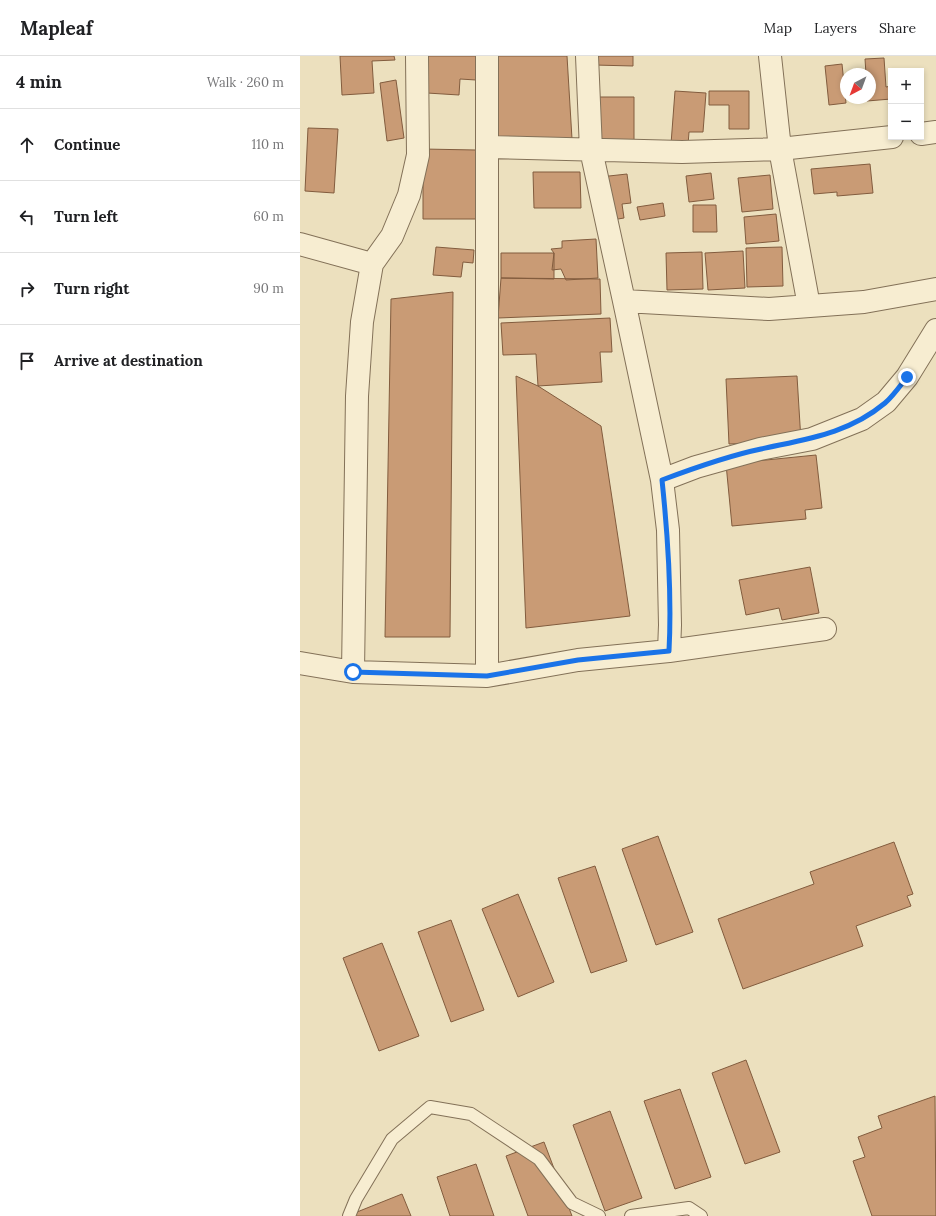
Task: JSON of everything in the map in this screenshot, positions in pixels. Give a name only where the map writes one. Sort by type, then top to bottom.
[{"type":"street","points":[[353,672],[357,396],[362,322],[372,264],[392,236],[409,195],[418,155],[417,56]]},
{"type":"street","points":[[487,56],[487,676]]},
{"type":"street","points":[[587,56],[591,150],[662,480],[668,530],[670,625],[669,651]]},
{"type":"street","points":[[770,56],[780,149],[809,306]]},
{"type":"street","points":[[924,134],[936,132]]},
{"type":"street","points":[[487,147],[682,152],[780,149],[888,137]]},
{"type":"street","points":[[300,244],[372,264]]},
{"type":"street","points":[[624,301],[769,309],[864,302],[936,289]]},
{"type":"street","points":[[662,480],[760,449],[812,439],[862,419],[886,402],[907,377],[936,330]]},
{"type":"street","points":[[300,663],[353,672],[487,676],[578,660],[669,651],[825,629]]},
{"type":"lane","points":[[349,1216],[356,1199],[392,1139],[430,1107],[471,1114],[539,1158],[572,1203],[599,1216]]},
{"type":"lane","points":[[631,1216],[689,1208],[701,1216]]},
{"type":"building","points":[[340,56],[394,56],[395,60],[372,61],[374,93],[342,95]]},
{"type":"building","points":[[428,56],[477,56],[476,80],[460,79],[459,95],[427,93]]},
{"type":"building","points":[[490,56],[567,56],[572,139],[495,143]]},
{"type":"building","points":[[594,56],[633,56],[633,66],[594,65]]},
{"type":"building","points":[[884,58],[886,87],[888,87],[888,99],[876,100],[876,68],[866,68],[865,59]]},
{"type":"building","points":[[842,64],[842,68],[840,68],[840,104],[829,105],[825,66]]},
{"type":"building","points":[[396,80],[404,138],[387,141],[380,83]]},
{"type":"building","points":[[675,91],[706,93],[703,132],[689,132],[688,145],[671,144]]},
{"type":"building","points":[[709,91],[749,91],[749,129],[729,129],[729,105],[709,105]]},
{"type":"building","points":[[597,97],[634,97],[634,143],[596,143]]},
{"type":"building","points":[[308,128],[338,129],[334,193],[305,191]]},
{"type":"building","points":[[423,149],[476,150],[476,219],[423,219]]},
{"type":"building","points":[[870,164],[873,193],[837,196],[837,192],[814,194],[811,169]]},
{"type":"building","points":[[533,172],[580,172],[581,208],[534,208]]},
{"type":"building","points":[[711,173],[714,199],[689,202],[686,176]]},
{"type":"building","points":[[627,174],[631,203],[622,204],[624,218],[606,221],[600,177]]},
{"type":"building","points":[[770,175],[773,209],[742,212],[738,178]]},
{"type":"building","points":[[663,203],[665,216],[640,220],[637,207]]},
{"type":"building","points":[[693,205],[716,205],[717,232],[693,232]]},
{"type":"building","points":[[776,214],[779,241],[746,244],[744,217]]},
{"type":"building","points":[[596,239],[598,278],[566,280],[561,269],[552,270],[554,253],[551,249],[562,248],[562,241]]},
{"type":"building","points":[[436,247],[474,250],[473,263],[463,262],[461,277],[433,275]]},
{"type":"building","points":[[782,247],[783,286],[747,287],[746,248]]},
{"type":"building","points":[[743,251],[745,288],[708,290],[705,253]]},
{"type":"building","points":[[702,252],[703,289],[667,290],[666,253]]},
{"type":"building","points":[[501,253],[554,253],[554,279],[501,278]]},
{"type":"building","points":[[501,278],[600,279],[601,314],[498,318]]},
{"type":"building","points":[[453,292],[450,637],[385,637],[391,299]]},
{"type":"building","points":[[610,318],[612,352],[600,352],[602,382],[538,386],[536,354],[503,355],[501,323]]},
{"type":"building","points":[[516,376],[538,386],[601,426],[630,616],[526,628]]},
{"type":"building","points":[[797,376],[801,441],[729,444],[726,379]]},
{"type":"building","points":[[816,455],[822,508],[805,510],[806,519],[732,526],[726,464]]},
{"type":"building","points":[[810,567],[819,613],[782,620],[779,608],[746,615],[739,580]]},
{"type":"building","points":[[658,836],[693,932],[656,945],[622,849]]},
{"type":"building","points":[[894,842],[913,894],[907,896],[911,906],[856,926],[863,946],[743,989],[718,919],[814,884],[810,872]]},
{"type":"building","points":[[595,866],[627,961],[591,973],[558,878]]},
{"type":"building","points":[[518,894],[554,982],[518,997],[482,909]]},
{"type":"building","points":[[451,920],[484,1010],[451,1022],[418,932]]},
{"type":"building","points":[[382,943],[419,1036],[379,1051],[343,958]]},
{"type":"building","points":[[746,1060],[780,1152],[745,1164],[712,1073]]},
{"type":"building","points":[[680,1089],[711,1177],[675,1189],[644,1101]]},
{"type":"building","points":[[935,1096],[936,1216],[872,1216],[853,1161],[865,1157],[858,1137],[882,1128],[878,1116]]},
{"type":"building","points":[[610,1111],[642,1198],[605,1211],[573,1125]]},
{"type":"building","points":[[544,1142],[572,1216],[528,1216],[506,1156]]},
{"type":"building","points":[[476,1164],[494,1216],[450,1216],[437,1177]]},
{"type":"building","points":[[402,1194],[411,1216],[347,1216]]},
{"type":"route","points":[[353,672],[487,676],[578,660],[669,651],[670,625],[668,530],[662,480],[760,449],[812,439],[843,427],[862,419],[886,402],[907,377]]}]
